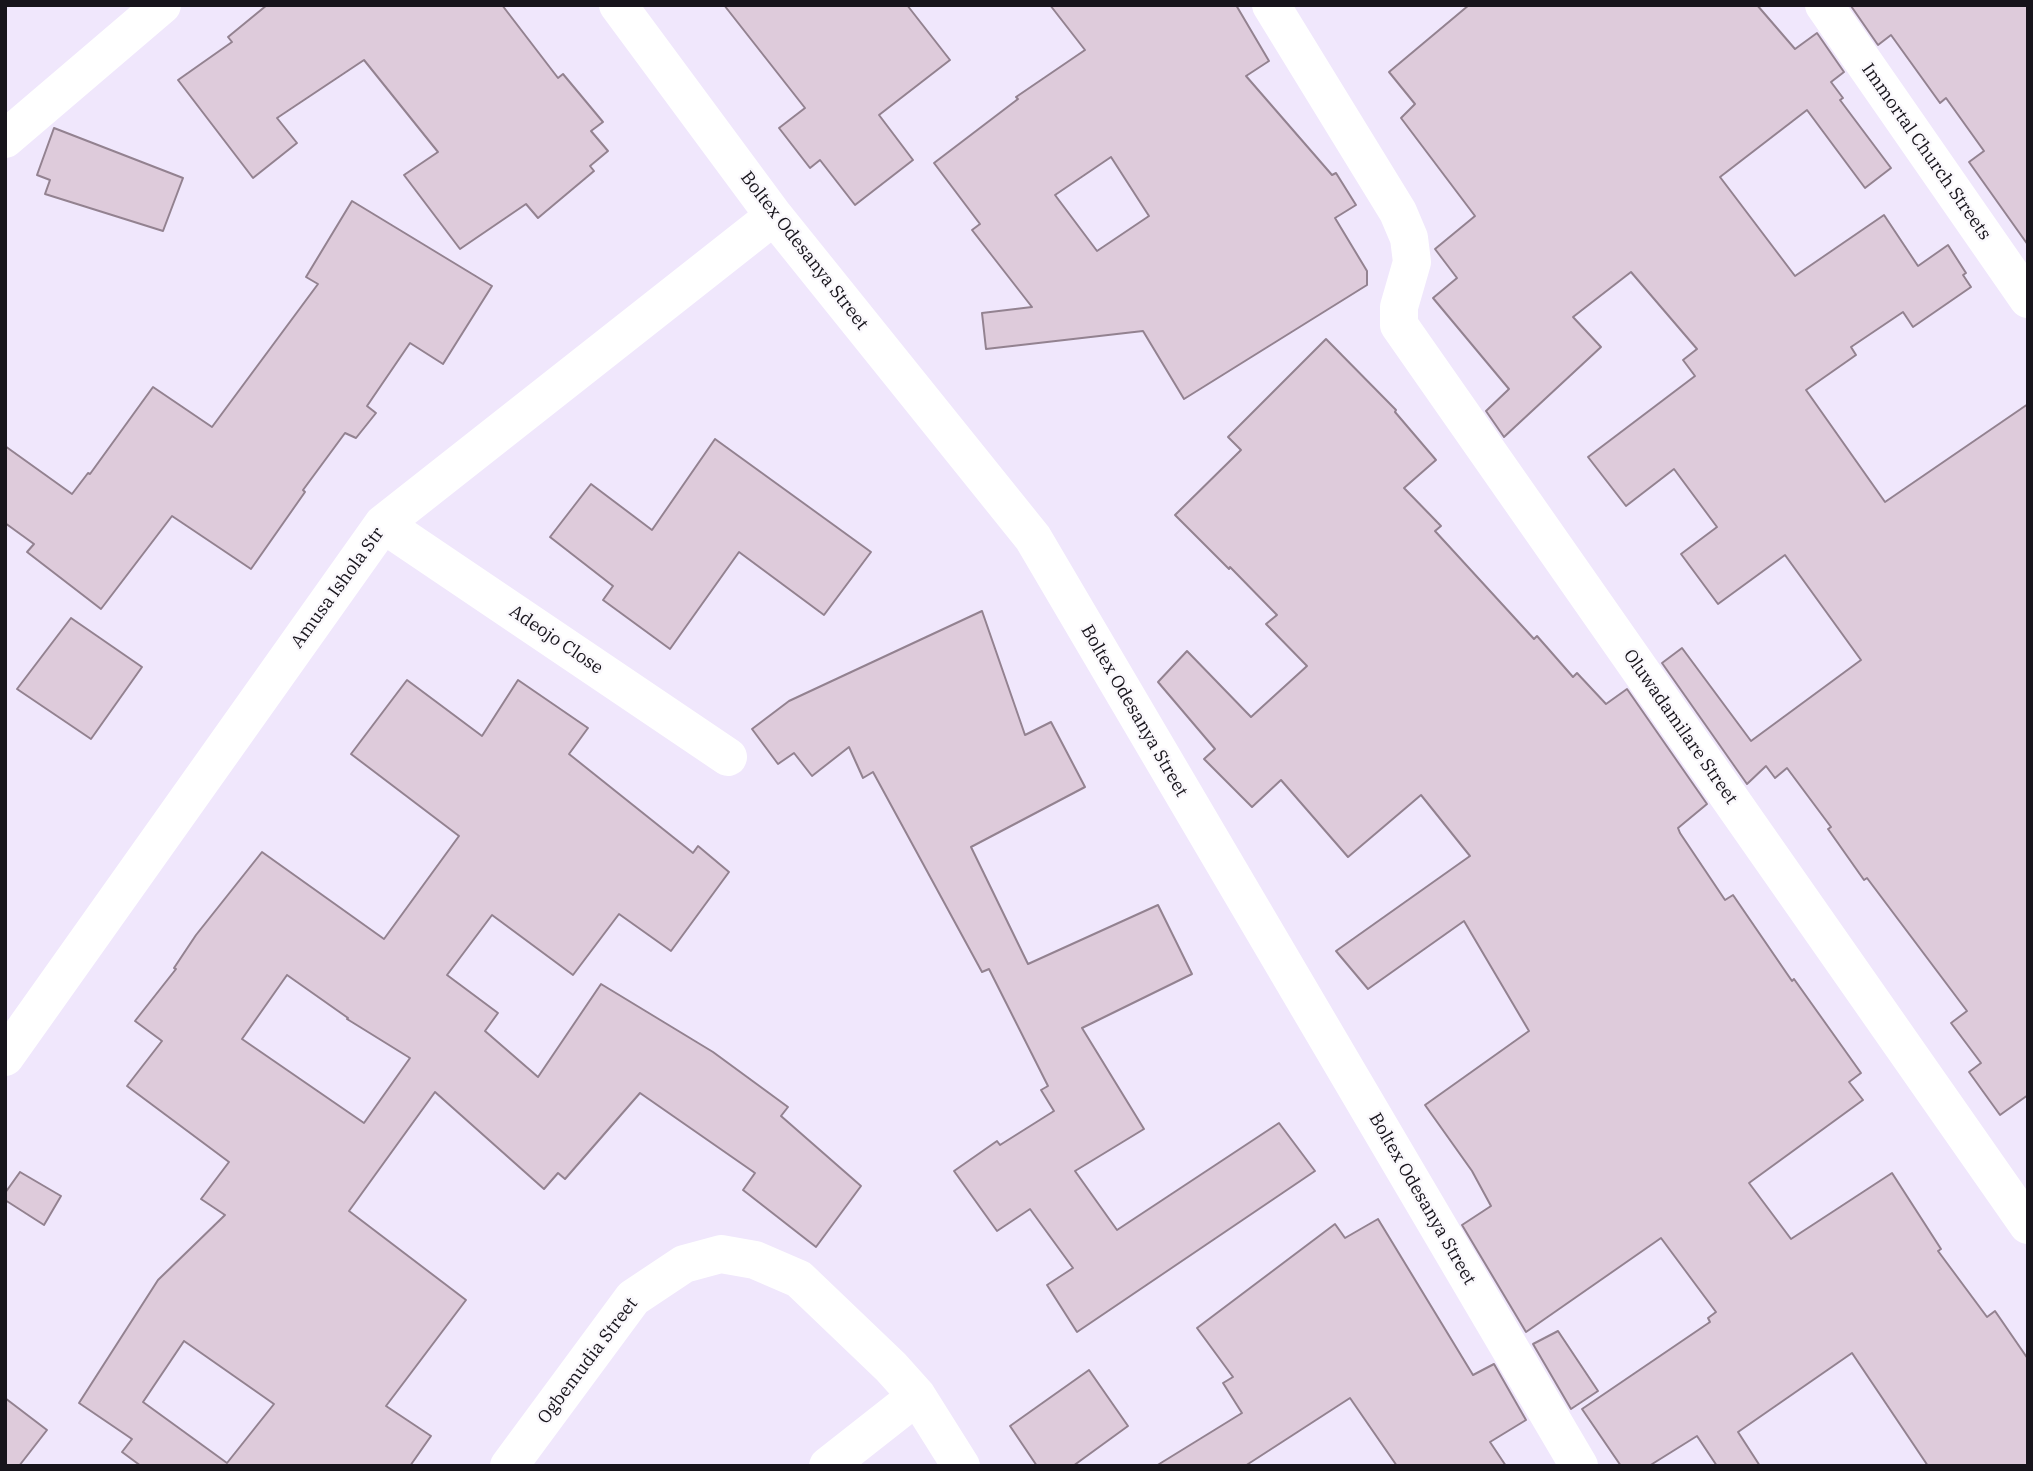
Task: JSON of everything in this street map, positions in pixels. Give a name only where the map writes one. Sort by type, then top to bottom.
[{"type":"street","points":[[5,139],[162,5]]},
{"type":"street","name":"Boltex Odesanya Street","points":[[618,5],[774,216],[1033,538],[1579,1466]]},
{"type":"street","name":"Oluwadamilare Street","points":[[1271,5],[1398,212],[1409,238],[1412,262],[1399,307],[1399,325],[2028,1225]]},
{"type":"street","name":"Immortal Church Streets","points":[[1824,5],[2028,299]]},
{"type":"street","name":"Amusa Ishola Str","points":[[5,1057],[383,524],[774,216]]},
{"type":"street","name":"Adeojo Close","points":[[383,524],[728,757]]},
{"type":"street","name":"Ogbemudia Street","points":[[509,1466],[633,1298],[684,1264],[721,1254],[755,1260],[799,1279],[891,1367],[917,1396],[961,1466]]},
{"type":"street","points":[[828,1466],[917,1396]]},
{"type":"building","points":[[267,5],[502,5],[558,78],[563,74],[603,122],[591,131],[608,151],[590,166],[594,171],[538,218],[526,204],[460,249],[404,175],[438,152],[364,60],[277,118],[297,143],[253,178],[178,80],[232,42],[228,37]]},
{"type":"building","points":[[724,5],[907,5],[950,60],[879,115],[913,160],[855,205],[820,160],[810,168],[779,128],[805,108]]},
{"type":"building","points":[[1050,5],[1236,5],[1269,61],[1246,76],[1332,175],[1336,173],[1356,205],[1335,218],[1367,271],[1367,285],[1184,399],[1143,331],[986,349],[982,313],[1032,307],[972,230],[980,224],[934,163],[1018,99],[1016,97],[1085,50]],"holes":[[[1111,157],[1149,216],[1097,251],[1055,195]]]},
{"type":"building","points":[[1469,5],[1757,5],[1795,49],[1817,33],[1844,72],[1831,82],[1843,98],[1840,100],[1891,168],[1865,188],[1807,110],[1720,177],[1795,276],[1884,215],[1918,266],[1948,245],[1966,273],[1963,275],[1971,287],[1913,327],[1903,312],[1851,347],[1856,355],[1806,390],[1885,502],[2028,404],[2028,1095],[2000,1115],[1969,1072],[1981,1063],[1951,1023],[1967,1011],[1867,878],[1864,880],[1828,829],[1831,827],[1787,768],[1775,778],[1766,766],[1747,784],[1662,663],[1682,648],[1751,741],[1861,660],[1785,555],[1718,604],[1681,554],[1717,527],[1674,469],[1626,506],[1588,457],[1695,376],[1683,360],[1697,349],[1631,272],[1573,317],[1601,347],[1504,437],[1486,411],[1509,389],[1433,298],[1457,278],[1435,249],[1475,216],[1401,118],[1415,104],[1389,72]]},
{"type":"building","points":[[2028,5],[2028,245],[1969,162],[1984,151],[1946,98],[1940,103],[1891,35],[1878,45],[1851,6]]},
{"type":"building","points":[[54,128],[183,178],[163,231],[45,194],[50,180],[37,175]]},
{"type":"building","points":[[352,201],[492,286],[443,364],[410,343],[367,406],[376,413],[356,438],[345,433],[303,490],[305,492],[251,569],[172,516],[101,609],[27,552],[34,544],[5,523],[5,446],[72,494],[88,473],[90,474],[153,387],[212,427],[318,284],[306,277]]},
{"type":"building","points":[[1326,339],[1396,410],[1436,460],[1404,488],[1441,526],[1435,531],[1534,639],[1537,636],[1573,677],[1577,673],[1606,704],[1627,689],[1707,804],[1678,828],[1680,833],[1725,900],[1733,895],[1792,981],[1794,979],[1861,1073],[1849,1082],[1863,1100],[1749,1183],[1791,1239],[1892,1173],[1941,1249],[1938,1251],[1987,1317],[1995,1311],[2028,1359],[2028,1466],[1928,1466],[1852,1353],[1738,1432],[1760,1466],[1717,1466],[1697,1436],[1649,1466],[1621,1466],[1582,1409],[1710,1322],[1708,1318],[1716,1312],[1661,1238],[1526,1332],[1462,1225],[1491,1206],[1472,1171],[1425,1105],[1529,1031],[1464,921],[1368,989],[1336,951],[1470,856],[1421,795],[1348,857],[1281,780],[1252,807],[1204,759],[1215,749],[1158,682],[1187,651],[1251,717],[1307,666],[1266,624],[1277,615],[1175,515],[1241,450],[1228,437]]},
{"type":"building","points":[[715,439],[871,552],[824,615],[739,552],[670,649],[603,600],[613,586],[550,537],[591,484],[652,530]]},
{"type":"building","points":[[982,611],[1025,735],[1051,722],[1085,787],[971,847],[1028,964],[1158,905],[1192,974],[1082,1028],[1144,1129],[1075,1171],[1117,1230],[1279,1123],[1315,1171],[1077,1332],[1047,1285],[1073,1268],[1030,1209],[997,1231],[954,1171],[997,1141],[1000,1145],[1054,1111],[1041,1090],[1048,1086],[989,969],[982,972],[873,772],[863,778],[849,747],[812,776],[794,753],[778,764],[752,729],[789,701]]},
{"type":"building","points":[[71,618],[142,667],[91,739],[17,689]]},
{"type":"building","points":[[407,680],[482,736],[518,680],[588,728],[569,754],[693,853],[698,846],[729,872],[671,951],[619,914],[573,975],[492,915],[447,975],[498,1013],[485,1031],[538,1077],[601,984],[713,1052],[788,1107],[781,1116],[861,1186],[816,1247],[743,1190],[755,1173],[640,1093],[565,1179],[558,1173],[544,1189],[435,1092],[349,1211],[466,1300],[386,1406],[431,1436],[410,1466],[141,1466],[122,1452],[132,1439],[79,1403],[158,1280],[225,1215],[201,1199],[229,1162],[127,1086],[162,1041],[135,1021],[176,969],[174,968],[196,935],[262,852],[384,939],[459,836],[351,754]],"holes":[[[287,975],[347,1019],[410,1058],[364,1123],[242,1039]],[[184,1341],[274,1404],[227,1463],[143,1402]]]},
{"type":"building","points":[[20,1172],[61,1196],[44,1225],[5,1200],[5,1193]]},
{"type":"building","points":[[1378,1219],[1473,1375],[1494,1364],[1526,1420],[1490,1442],[1506,1466],[1397,1466],[1350,1398],[1245,1466],[1156,1466],[1242,1413],[1223,1383],[1233,1377],[1197,1328],[1335,1224],[1345,1238]]},
{"type":"building","points":[[1558,1331],[1598,1391],[1571,1409],[1533,1344]]},
{"type":"building","points":[[1089,1370],[1128,1426],[1073,1466],[1037,1466],[1010,1426]]},
{"type":"building","points":[[5,1398],[47,1430],[19,1466],[5,1466]]}]
